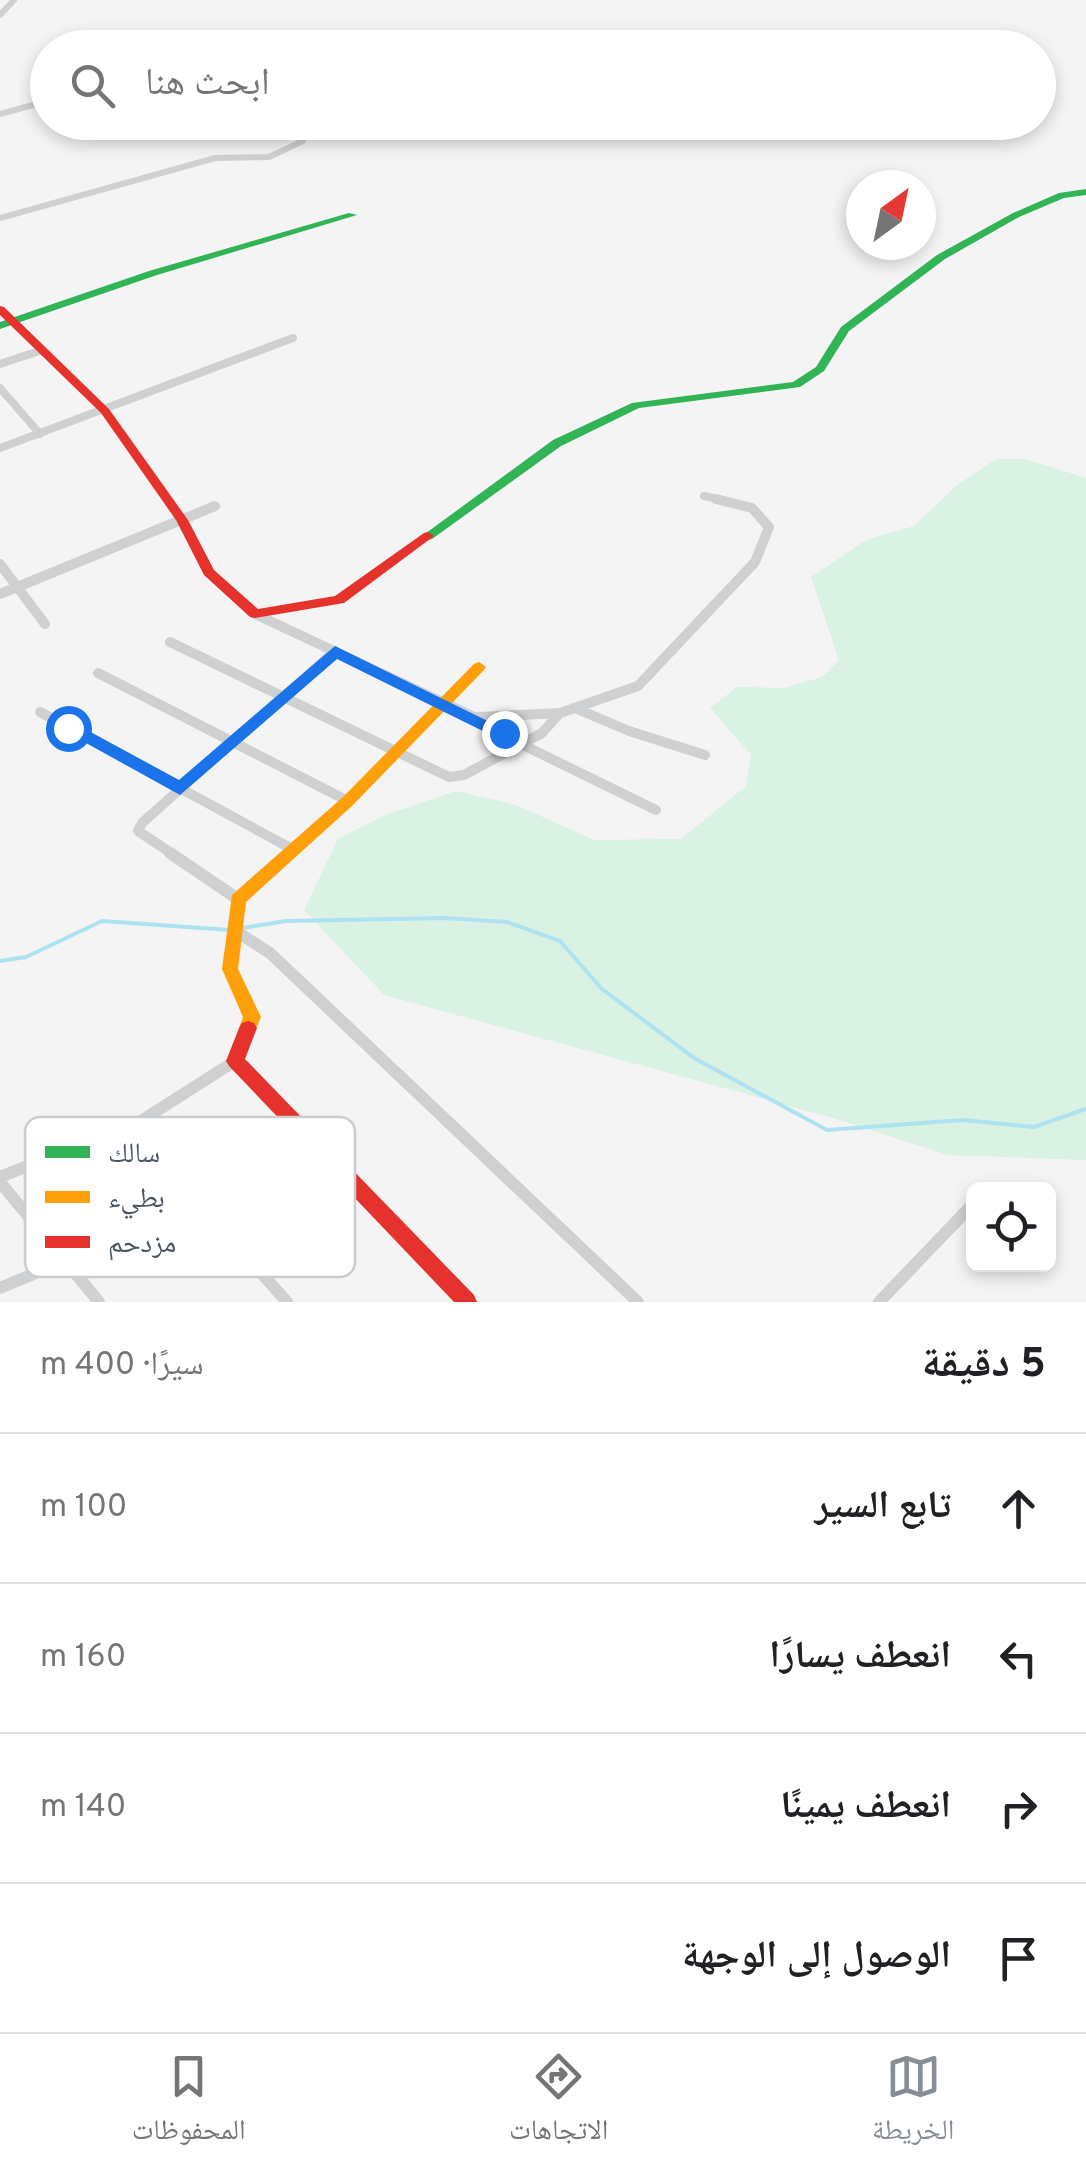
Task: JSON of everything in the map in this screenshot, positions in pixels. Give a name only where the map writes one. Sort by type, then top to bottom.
[{"type":"street","points":[[0,16],[14,0]]},
{"type":"street","points":[[0,114],[30,105]]},
{"type":"street","points":[[0,218],[215,158],[269,157],[304,140]]},
{"type":"street","points":[[256,614],[339,600],[557,443],[636,405],[796,385],[820,369],[846,329],[941,257],[1016,215],[1062,195],[1086,192]]},
{"type":"street","points":[[7,324],[153,273],[352,215]]},
{"type":"street","points":[[0,308],[7,324],[42,350],[105,411],[182,520],[209,572],[256,614],[445,702],[656,810]]},
{"type":"street","points":[[0,448],[293,338]]},
{"type":"street","points":[[0,364],[42,350]]},
{"type":"street","points":[[0,388],[40,434]]},
{"type":"street","points":[[0,405],[11,401]]},
{"type":"street","points":[[475,717],[560,712],[638,686],[755,562],[770,526],[752,508],[704,496]]},
{"type":"street","points":[[0,594],[215,506]]},
{"type":"street","points":[[0,564],[45,624]]},
{"type":"street","points":[[170,642],[449,777],[464,775],[542,733],[560,712]]},
{"type":"street","points":[[238,899],[138,831],[142,823],[335,651]]},
{"type":"street","points":[[148,1117],[236,1060],[252,1017],[230,969],[238,899],[348,802],[478,668]]},
{"type":"street","points":[[98,673],[348,802]]},
{"type":"street","points":[[574,708],[628,731],[705,755]]},
{"type":"street","points":[[40,712],[292,849]]},
{"type":"street","points":[[234,930],[270,952],[638,1302]]},
{"type":"street","points":[[236,1060],[290,1117]]},
{"type":"street","points":[[25,1170],[0,1180],[25,1211]]},
{"type":"street","points":[[355,1185],[467,1302]]},
{"type":"street","points":[[880,1302],[966,1212]]},
{"type":"street","points":[[0,1288],[25,1276]]},
{"type":"street","points":[[78,1277],[99,1302]]},
{"type":"street","points":[[264,1277],[286,1302]]},
{"type":"green space","points":[[996,459],[1026,459],[1086,478],[1086,1160],[948,1155],[833,1118],[384,995],[304,910],[338,839],[385,815],[456,791],[516,805],[594,840],[681,839],[746,786],[751,755],[710,708],[737,687],[784,688],[822,677],[839,660],[811,577],[866,540],[914,526],[956,486]]},
{"type":"waterway","points":[[243,928],[286,921],[445,918],[507,922],[560,941],[602,989],[694,1058],[827,1130],[963,1120],[1034,1127],[1086,1109]]},
{"type":"waterway","points":[[0,961],[26,957],[102,921],[230,930]]},
{"type":"traffic: fast","points":[[428,536],[557,443],[636,405],[796,385],[820,369],[845,329],[941,257],[1016,215],[1062,195],[1086,192]]},
{"type":"traffic: fast","points":[[0,326],[153,273],[352,215]]},
{"type":"traffic: slow","points":[[248,1028],[252,1017],[230,969],[238,899],[348,801],[479,667]]},
{"type":"traffic: jam","points":[[0,309],[105,411],[182,520],[209,572],[255,614],[339,600],[428,536]]},
{"type":"traffic: jam","points":[[248,1028],[235,1061],[289,1117]]},
{"type":"traffic: jam","points":[[355,1186],[467,1302]]},
{"type":"route","points":[[68,728],[180,789],[335,651],[504,733]]}]
